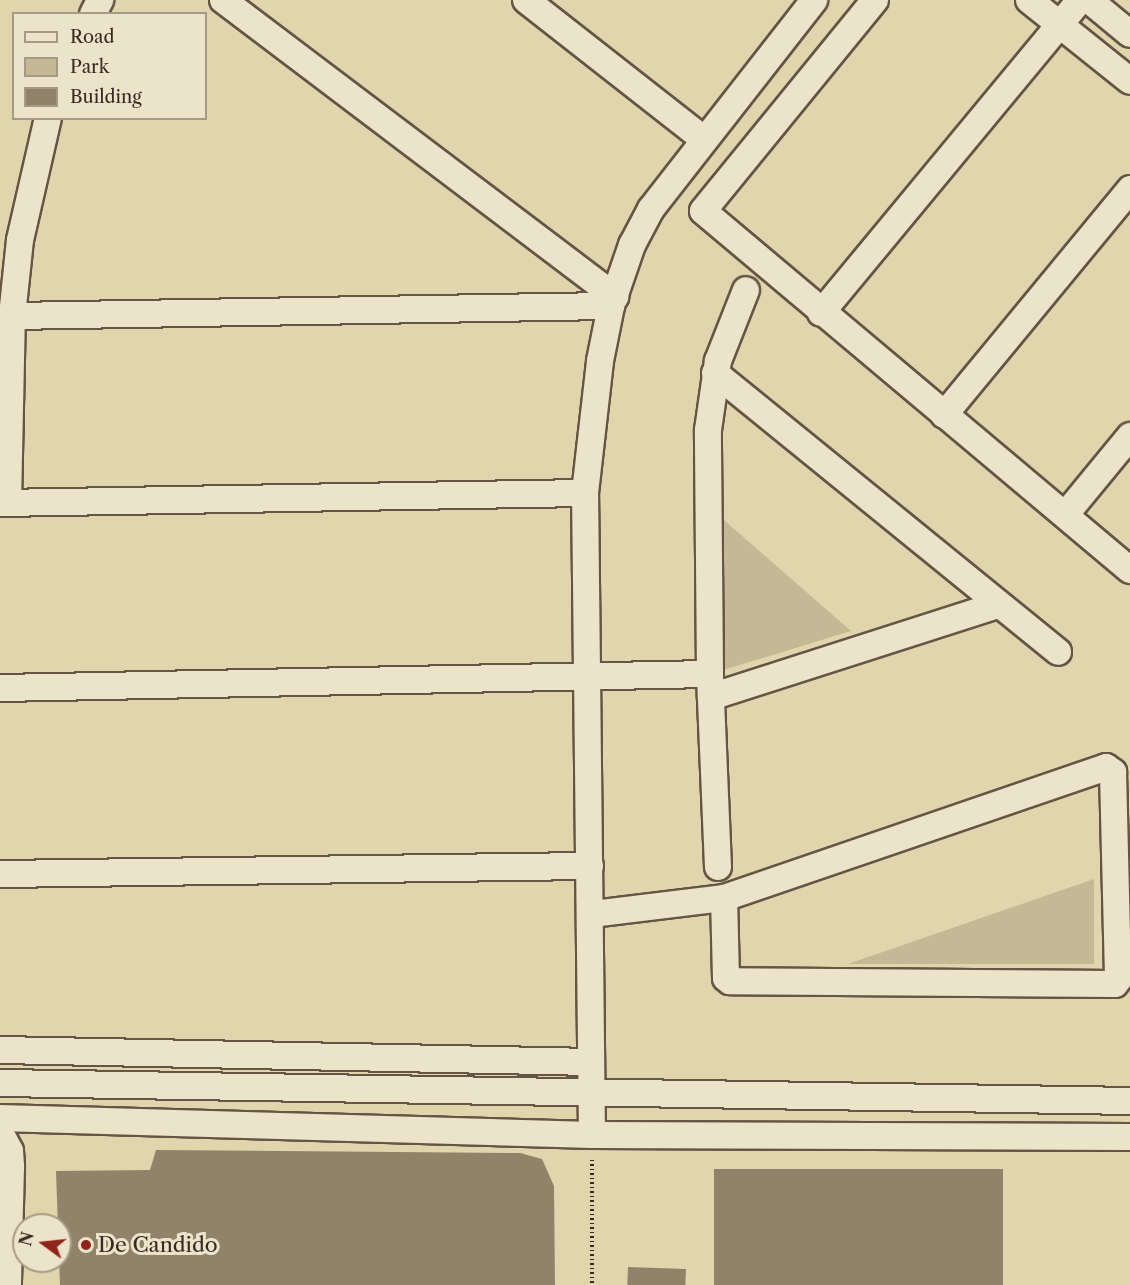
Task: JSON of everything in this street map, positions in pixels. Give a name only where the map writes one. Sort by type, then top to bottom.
[{"type":"street","points":[[223,0],[613,301]]},
{"type":"street","points":[[592,1135],[592,914],[585,493],[592,409],[613,301],[632,245],[651,209],[703,139],[814,0]]},
{"type":"street","points":[[875,0],[702,209],[821,313],[1066,514],[1130,570]]},
{"type":"street","points":[[1029,0],[1130,81]]},
{"type":"street","points":[[821,313],[1080,0]]},
{"type":"street","points":[[1089,0],[1130,34]]},
{"type":"street","points":[[543,5],[703,139]]},
{"type":"street","points":[[48,120],[20,240],[12,316],[4,503],[585,493]]},
{"type":"street","points":[[944,415],[1130,189]]},
{"type":"street","points":[[718,867],[710,686],[708,430],[715,373],[746,290]]},
{"type":"street","points":[[12,316],[613,301]]},
{"type":"street","points":[[715,373],[997,605],[1058,652]]},
{"type":"street","points":[[1066,514],[1130,436]]},
{"type":"street","points":[[0,688],[587,677],[710,686],[997,605]]},
{"type":"street","points":[[592,914],[724,898],[1106,767],[1113,772],[1118,980],[1115,984],[730,981],[726,978],[724,898]]},
{"type":"street","points":[[0,874],[590,866]]},
{"type":"street","points":[[0,1050],[591,1062]]},
{"type":"street","points":[[0,1083],[1130,1101]]},
{"type":"street","points":[[0,1118],[592,1135],[1130,1137]]},
{"type":"street","points":[[0,1132],[10,1151],[8,1285]]},
{"type":"path","points":[[592,1135],[592,1285]]},
{"type":"green space","points":[[717,514],[851,631],[720,671]]},
{"type":"green space","points":[[1094,879],[1094,964],[848,964]]},
{"type":"building","points":[[156,1150],[520,1153],[542,1159],[554,1186],[555,1285],[60,1285],[60,1273],[72,1273],[72,1213],[57,1213],[56,1171],[150,1170]]},
{"type":"building","points":[[714,1169],[1003,1169],[1003,1285],[714,1285]]},
{"type":"building","points":[[628,1267],[686,1269],[685,1285],[627,1285]]},
{"type":"place","name":"De Candido","points":[[86,1245]]}]
